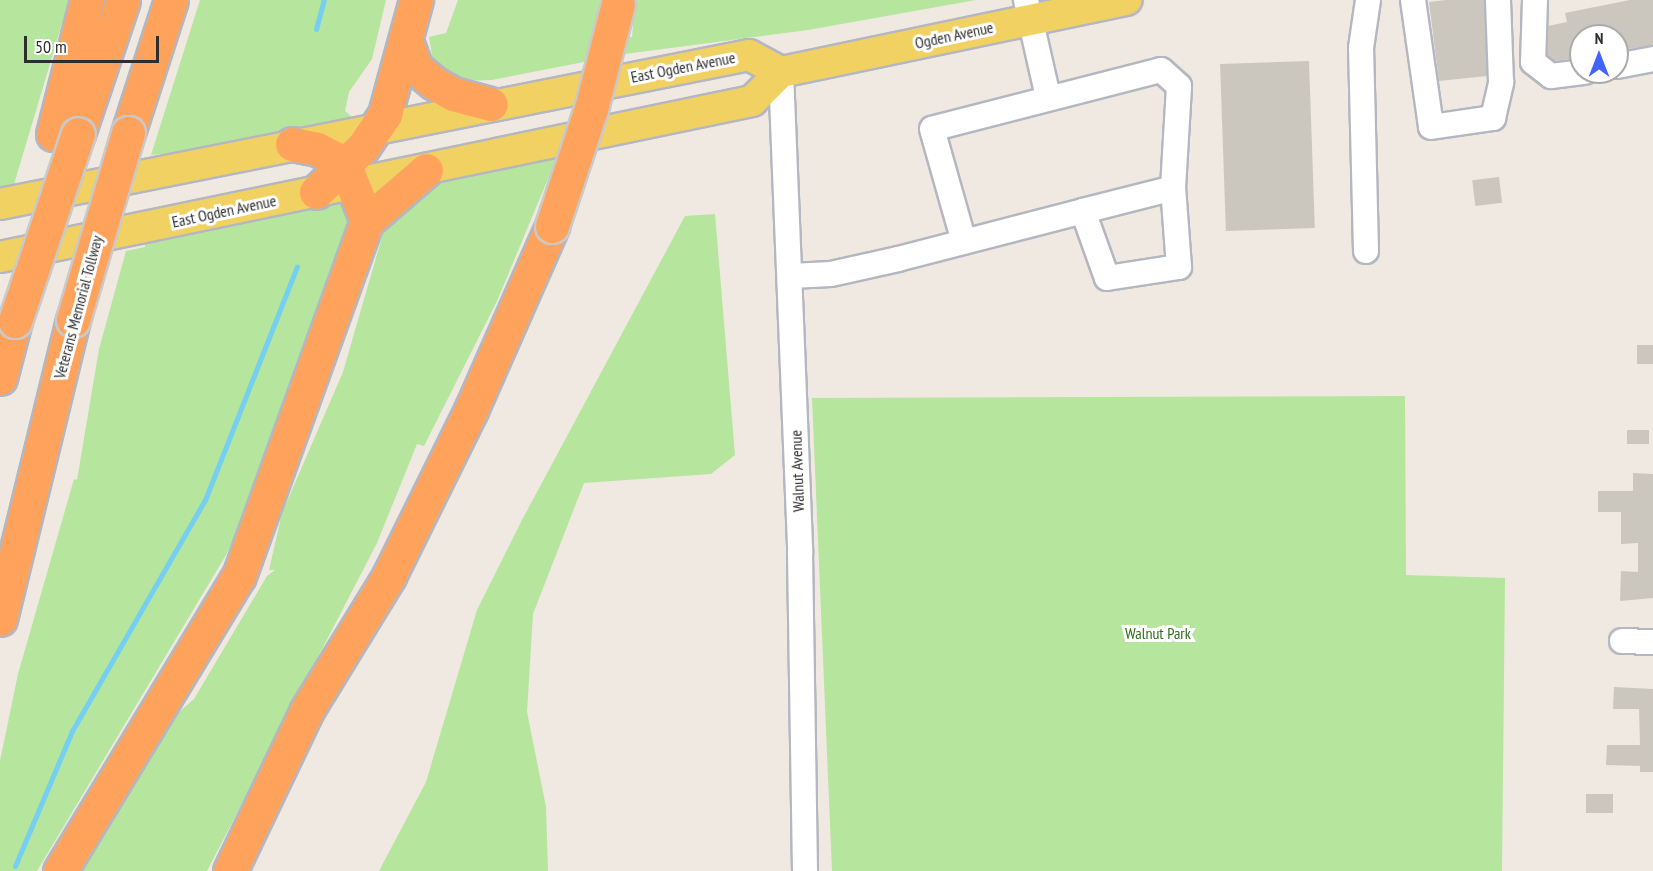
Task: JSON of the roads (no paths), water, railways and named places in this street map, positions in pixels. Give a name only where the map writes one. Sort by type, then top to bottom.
[{"type":"highway","points":[[0,378],[66,134],[87,0]]},
{"type":"highway","points":[[66,134],[123,0]]},
{"type":"highway","name":"Veterans Memorial Tollway","points":[[0,619],[73,321],[128,133],[171,0]]},
{"type":"highway","points":[[316,192],[349,174],[378,127],[406,41],[416,0]]},
{"type":"highway","points":[[230,871],[308,710],[389,576],[471,410],[552,226],[591,109],[618,2]]},
{"type":"highway","points":[[406,41],[416,68],[434,83],[453,94],[491,104]]},
{"type":"highway","points":[[292,144],[317,149],[349,174],[367,221]]},
{"type":"highway","points":[[60,871],[239,576],[367,221],[426,170]]},
{"type":"main road","name":"Ogden Avenue","points":[[782,72],[1028,10],[1127,0]]},
{"type":"main road","name":"East Ogden Avenue","points":[[0,204],[491,104],[749,55],[782,72]]},
{"type":"main road","points":[[349,174],[426,170],[752,101],[782,72]]},
{"type":"main road","name":"East Ogden Avenue","points":[[0,257],[316,192]]},
{"type":"street","points":[[1366,251],[1361,48],[1368,0]]},
{"type":"street","points":[[1413,0],[1431,127],[1493,118],[1501,82],[1497,0]]},
{"type":"street","points":[[1535,0],[1533,62],[1551,76],[1569,74]]},
{"type":"street","points":[[1028,10],[1048,97]]},
{"type":"street","points":[[1629,64],[1653,59]]},
{"type":"street","points":[[964,242],[933,129],[1048,97],[1161,70],[1179,86],[1173,188],[1179,267],[1107,278],[1083,212]]},
{"type":"street","name":"Walnut Avenue","points":[[782,72],[791,276],[805,871]]},
{"type":"street","points":[[791,276],[831,274],[1173,188]]},
{"type":"street","points":[[1622,641],[1653,642]]},
{"type":"waterway","points":[[316,29],[324,0]]},
{"type":"waterway","points":[[15,866],[72,731],[205,500],[297,267]]},
{"type":"park label","name":"Walnut Park","points":[[1158,633]]}]
